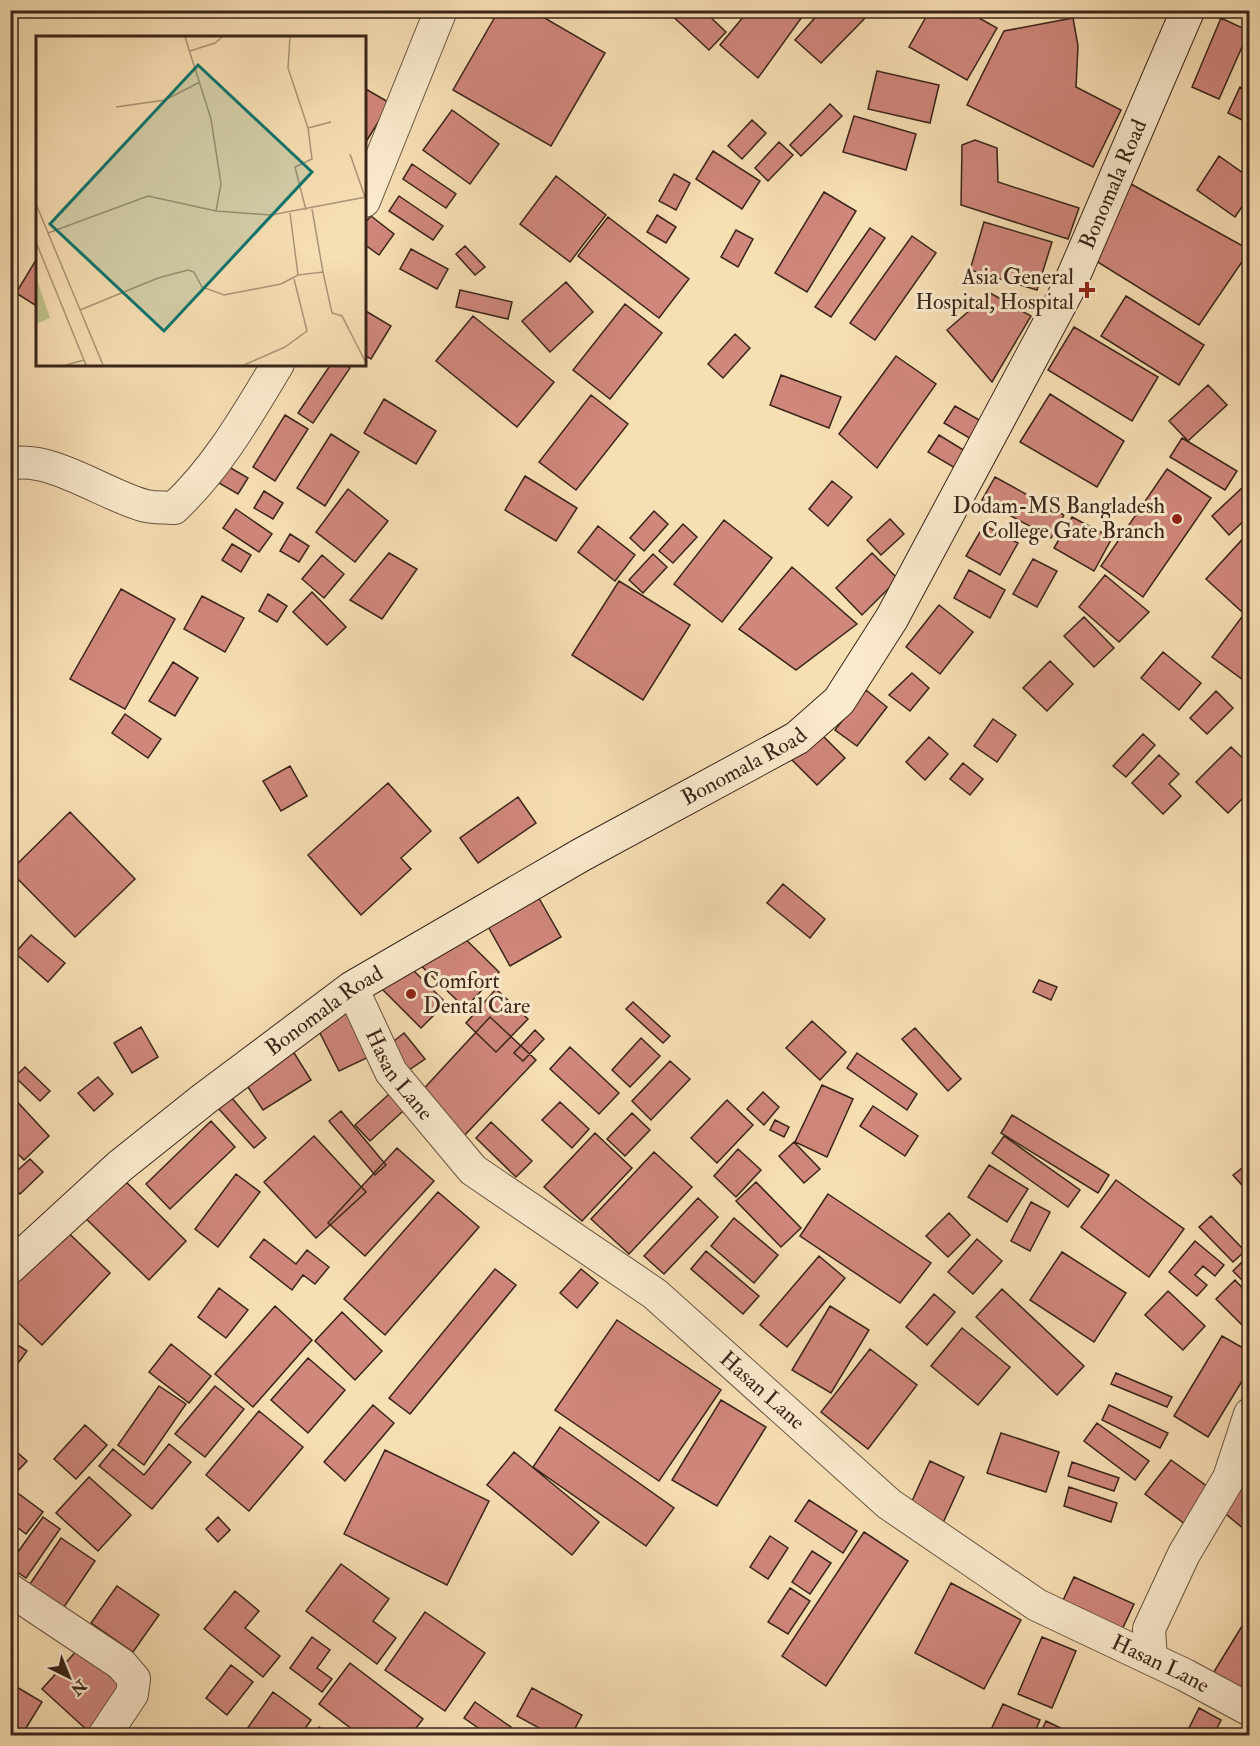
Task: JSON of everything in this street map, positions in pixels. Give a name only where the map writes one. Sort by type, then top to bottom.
[{"type":"street","points":[[366,196],[441,10]]},
{"type":"street","name":"Bonomala Road","points":[[10,1267],[139,1151],[204,1098],[352,988],[581,855],[797,738],[839,701],[892,618],[1067,291],[1188,10]]},
{"type":"street","points":[[10,464],[17,462],[53,468],[146,506],[174,508],[194,489],[230,443],[277,366]]},
{"type":"street","name":"Hasan Lane","points":[[352,988],[391,1072],[473,1170],[655,1294],[889,1504],[1037,1605],[1150,1658],[1250,1710]]},
{"type":"street","points":[[1150,1658],[1149,1629],[1184,1554],[1229,1478],[1250,1414]]},
{"type":"street","points":[[10,1590],[121,1664],[134,1679],[132,1694],[104,1736]]},
{"type":"building","points":[[170,10],[186,10],[179,18]]},
{"type":"building","points":[[499,10],[531,10],[605,53],[551,146],[453,90]]},
{"type":"building","points":[[567,10],[580,10],[577,17]]},
{"type":"building","points":[[666,10],[703,10],[726,32],[709,50]]},
{"type":"building","points":[[749,10],[807,10],[758,78],[720,45]]},
{"type":"building","points":[[822,10],[873,10],[821,63],[795,40]]},
{"type":"building","points":[[930,10],[965,10],[997,28],[967,80],[909,47]]},
{"type":"building","points":[[1228,10],[1250,10],[1250,18]]},
{"type":"building","points":[[1073,18],[1078,46],[1076,87],[1121,110],[1093,167],[967,105],[1004,31]]},
{"type":"building","points":[[1221,18],[1249,31],[1219,99],[1192,87]]},
{"type":"building","points":[[877,71],[939,85],[930,123],[868,109]]},
{"type":"building","points":[[1240,87],[1250,92],[1250,124],[1228,113]]},
{"type":"building","points":[[366,89],[390,103],[366,142]]},
{"type":"building","points":[[830,104],[842,116],[801,156],[790,145]]},
{"type":"building","points":[[452,110],[499,144],[470,184],[423,150]]},
{"type":"building","points":[[854,116],[916,134],[906,170],[843,152]]},
{"type":"building","points":[[752,120],[766,133],[742,159],[728,146]]},
{"type":"building","points":[[975,140],[997,148],[998,182],[1079,208],[1068,239],[961,205],[962,145]]},
{"type":"building","points":[[779,142],[793,155],[768,181],[755,168]]},
{"type":"building","points":[[713,151],[760,181],[742,209],[696,179]]},
{"type":"building","points":[[1219,156],[1250,178],[1250,195],[1235,217],[1197,190]]},
{"type":"building","points":[[412,164],[456,194],[446,208],[403,179]]},
{"type":"building","points":[[674,174],[690,183],[676,210],[659,201]]},
{"type":"building","points":[[556,176],[606,215],[570,262],[520,224]]},
{"type":"building","points":[[1131,184],[1250,250],[1199,325],[1088,256]]},
{"type":"building","points":[[824,192],[856,211],[807,292],[775,273]]},
{"type":"building","points":[[399,196],[443,226],[433,240],[389,211]]},
{"type":"building","points":[[657,215],[676,227],[666,243],[647,232]]},
{"type":"building","points":[[371,216],[394,234],[379,255],[366,245],[366,222]]},
{"type":"building","points":[[608,217],[689,279],[659,318],[578,256]]},
{"type":"building","points":[[984,222],[1052,242],[1037,290],[970,270]]},
{"type":"building","points":[[870,228],[885,238],[831,317],[815,307]]},
{"type":"building","points":[[736,230],[753,239],[738,267],[721,257]]},
{"type":"building","points":[[912,236],[936,253],[875,340],[850,323]]},
{"type":"building","points":[[465,246],[485,267],[475,275],[456,254]]},
{"type":"building","points":[[411,249],[448,269],[437,289],[400,269]]},
{"type":"building","points":[[36,260],[36,306],[16,293]]},
{"type":"building","points":[[566,282],[593,312],[550,352],[522,321]]},
{"type":"building","points":[[460,290],[512,302],[508,319],[456,307]]},
{"type":"building","points":[[990,293],[1031,316],[992,382],[947,330]]},
{"type":"building","points":[[1126,296],[1204,345],[1179,385],[1101,336]]},
{"type":"building","points":[[625,304],[662,333],[610,399],[573,370]]},
{"type":"building","points":[[366,311],[391,326],[371,359],[366,356]]},
{"type":"building","points":[[473,316],[554,382],[517,427],[436,361]]},
{"type":"building","points":[[1074,327],[1158,377],[1132,421],[1048,370]]},
{"type":"building","points":[[735,334],[750,348],[723,378],[708,364]]},
{"type":"building","points":[[896,356],[936,384],[877,468],[839,434]]},
{"type":"building","points":[[330,366],[350,368],[313,423],[298,413]]},
{"type":"building","points":[[781,375],[841,397],[829,428],[770,405]]},
{"type":"building","points":[[1208,385],[1227,405],[1188,441],[1169,421]]},
{"type":"building","points":[[1050,394],[1124,441],[1097,487],[1020,442]]},
{"type":"building","points":[[591,395],[628,424],[576,490],[539,462]]},
{"type":"building","points":[[384,399],[436,431],[416,464],[364,433]]},
{"type":"building","points":[[955,406],[981,421],[971,439],[944,423]]},
{"type":"building","points":[[285,415],[308,429],[275,481],[253,467]]},
{"type":"building","points":[[331,434],[359,452],[325,506],[297,488]]},
{"type":"building","points":[[939,435],[965,451],[955,468],[928,452]]},
{"type":"building","points":[[1182,438],[1237,471],[1225,490],[1170,457]]},
{"type":"building","points":[[229,467],[248,478],[238,494],[219,483]]},
{"type":"building","points":[[1167,469],[1211,498],[1143,597],[1101,566]]},
{"type":"building","points":[[525,476],[577,508],[556,541],[505,510]]},
{"type":"building","points":[[995,477],[1064,515],[1051,538],[982,500]]},
{"type":"building","points":[[832,481],[852,497],[828,526],[809,509]]},
{"type":"building","points":[[1244,486],[1250,492],[1250,515],[1229,535],[1212,516]]},
{"type":"building","points":[[348,489],[388,521],[355,562],[316,532]]},
{"type":"building","points":[[264,491],[283,503],[273,519],[254,508]]},
{"type":"building","points":[[236,509],[272,534],[259,552],[223,528]]},
{"type":"building","points":[[654,511],[668,524],[644,551],[630,538]]},
{"type":"building","points":[[1072,517],[1112,538],[1094,571],[1054,548]]},
{"type":"building","points":[[890,519],[904,534],[881,555],[867,540]]},
{"type":"building","points":[[724,520],[772,558],[722,622],[674,584]]},
{"type":"building","points":[[683,524],[697,537],[673,563],[659,551]]},
{"type":"building","points":[[984,525],[1018,543],[1000,575],[966,556]]},
{"type":"building","points":[[598,526],[635,555],[615,581],[578,552]]},
{"type":"building","points":[[1250,531],[1250,602],[1241,611],[1206,579]]},
{"type":"building","points":[[290,534],[309,546],[299,562],[280,551]]},
{"type":"building","points":[[232,544],[251,555],[241,572],[222,560]]},
{"type":"building","points":[[389,553],[417,569],[382,619],[350,600]]},
{"type":"building","points":[[872,553],[898,579],[862,615],[836,588]]},
{"type":"building","points":[[653,554],[667,567],[643,593],[629,580]]},
{"type":"building","points":[[322,555],[344,574],[324,598],[302,579]]},
{"type":"building","points":[[1033,559],[1057,571],[1037,607],[1013,594]]},
{"type":"building","points":[[792,567],[857,624],[796,670],[739,629]]},
{"type":"building","points":[[969,570],[1005,590],[990,618],[954,598]]},
{"type":"building","points":[[1105,575],[1149,612],[1119,642],[1079,607]]},
{"type":"building","points":[[619,581],[690,625],[643,700],[572,655]]},
{"type":"building","points":[[121,589],[175,619],[125,709],[70,679]]},
{"type":"building","points":[[312,592],[346,627],[327,645],[293,612]]},
{"type":"building","points":[[268,594],[287,606],[277,622],[259,611]]},
{"type":"building","points":[[202,596],[244,618],[225,652],[184,629]]},
{"type":"building","points":[[939,605],[973,632],[940,674],[906,647]]},
{"type":"building","points":[[1250,606],[1250,685],[1212,657]]},
{"type":"building","points":[[1084,617],[1114,648],[1094,667],[1064,636]]},
{"type":"building","points":[[1163,652],[1201,683],[1179,710],[1141,678]]},
{"type":"building","points":[[1050,661],[1073,684],[1047,711],[1023,688]]},
{"type":"building","points":[[173,662],[198,678],[175,716],[149,701]]},
{"type":"building","points":[[912,673],[929,688],[910,711],[889,695]]},
{"type":"building","points":[[866,690],[887,707],[857,746],[835,730]]},
{"type":"building","points":[[1216,691],[1233,708],[1207,734],[1190,718]]},
{"type":"building","points":[[125,714],[161,739],[148,758],[112,733]]},
{"type":"building","points":[[993,719],[1016,735],[997,762],[974,746]]},
{"type":"building","points":[[813,726],[845,758],[817,785],[785,753]]},
{"type":"building","points":[[1143,734],[1155,745],[1126,777],[1113,766]]},
{"type":"building","points":[[929,737],[948,754],[925,780],[906,762]]},
{"type":"building","points":[[1231,747],[1250,765],[1250,791],[1228,813],[1196,782]]},
{"type":"building","points":[[1159,755],[1179,774],[1169,784],[1181,796],[1163,814],[1132,783]]},
{"type":"building","points":[[963,763],[983,779],[970,795],[950,779]]},
{"type":"building","points":[[290,766],[307,796],[281,811],[263,781]]},
{"type":"building","points":[[388,783],[431,831],[401,858],[411,869],[361,915],[308,855]]},
{"type":"building","points":[[518,797],[536,823],[478,863],[460,838]]},
{"type":"building","points":[[70,812],[135,879],[75,937],[10,871]]},
{"type":"building","points":[[783,884],[825,919],[810,938],[767,903]]},
{"type":"building","points":[[536,893],[561,937],[510,966],[485,921]]},
{"type":"building","points":[[449,923],[499,972],[465,1008],[415,960]]},
{"type":"building","points":[[31,935],[65,963],[48,982],[15,953]]},
{"type":"building","name":"Comfort Dental Care","points":[[402,959],[446,1003],[421,1028],[377,984]]},
{"type":"building","points":[[1039,980],[1057,987],[1051,1000],[1033,992]]},
{"type":"building","points":[[496,989],[528,1019],[496,1052],[466,1023]]},
{"type":"building","points":[[633,1002],[670,1036],[663,1043],[626,1009]]},
{"type":"building","points":[[347,1008],[371,1056],[339,1071],[315,1023]]},
{"type":"building","points":[[490,1017],[536,1060],[463,1137],[418,1095]]},
{"type":"building","points":[[812,1021],[846,1052],[820,1080],[786,1048]]},
{"type":"building","points":[[141,1027],[158,1057],[132,1073],[114,1043]]},
{"type":"building","points":[[915,1028],[961,1079],[948,1091],[902,1039]]},
{"type":"building","points":[[535,1030],[544,1039],[523,1061],[514,1053]]},
{"type":"building","points":[[404,1033],[425,1059],[409,1070],[389,1045]]},
{"type":"building","points":[[641,1038],[660,1056],[630,1087],[612,1070]]},
{"type":"building","points":[[570,1047],[619,1093],[599,1114],[550,1069]]},
{"type":"building","points":[[291,1048],[311,1080],[263,1110],[242,1078]]},
{"type":"building","points":[[857,1053],[917,1094],[907,1110],[847,1068]]},
{"type":"building","points":[[670,1061],[690,1079],[651,1120],[632,1101]]},
{"type":"building","points":[[25,1067],[50,1091],[40,1101],[15,1077]]},
{"type":"building","points":[[98,1077],[113,1094],[94,1111],[78,1093]]},
{"type":"building","points":[[822,1085],[853,1099],[827,1157],[795,1142]]},
{"type":"building","points":[[397,1087],[412,1103],[370,1141],[355,1125]]},
{"type":"building","points":[[763,1092],[779,1107],[764,1125],[747,1109]]},
{"type":"building","points":[[11,1095],[49,1136],[24,1160],[10,1146]]},
{"type":"building","points":[[231,1097],[266,1138],[254,1148],[218,1108]]},
{"type":"building","points":[[727,1100],[753,1125],[717,1163],[691,1138]]},
{"type":"building","points":[[560,1102],[589,1129],[572,1148],[542,1120]]},
{"type":"building","points":[[873,1106],[918,1136],[905,1156],[860,1126]]},
{"type":"building","points":[[341,1111],[386,1165],[375,1175],[329,1121]]},
{"type":"building","points":[[632,1113],[650,1130],[625,1156],[607,1139]]},
{"type":"building","points":[[1012,1115],[1109,1175],[1098,1193],[1001,1133]]},
{"type":"building","points":[[775,1120],[789,1127],[784,1137],[770,1130]]},
{"type":"building","points":[[211,1121],[235,1147],[170,1209],[146,1184]]},
{"type":"building","points":[[491,1122],[532,1161],[516,1177],[476,1138]]},
{"type":"building","points":[[595,1133],[632,1168],[582,1221],[544,1187]]},
{"type":"building","points":[[314,1136],[366,1192],[316,1238],[264,1182]]},
{"type":"building","points":[[1004,1136],[1080,1190],[1068,1207],[992,1153]]},
{"type":"building","points":[[794,1142],[820,1169],[804,1183],[779,1156]]},
{"type":"building","points":[[397,1148],[434,1181],[365,1256],[328,1223]]},
{"type":"building","points":[[738,1149],[761,1170],[736,1197],[714,1176]]},
{"type":"building","points":[[654,1152],[692,1187],[629,1254],[591,1219]]},
{"type":"building","points":[[30,1159],[43,1172],[20,1194],[10,1185],[10,1177]]},
{"type":"building","points":[[1250,1162],[1250,1194],[1233,1175]]},
{"type":"building","points":[[989,1165],[1028,1189],[1007,1222],[968,1197]]},
{"type":"building","points":[[114,1170],[186,1241],[149,1280],[76,1209]]},
{"type":"building","points":[[236,1174],[260,1192],[218,1247],[195,1229]]},
{"type":"building","points":[[1116,1180],[1184,1229],[1149,1277],[1081,1227]]},
{"type":"building","points":[[756,1182],[801,1228],[781,1247],[736,1201]]},
{"type":"building","points":[[438,1192],[479,1227],[385,1335],[344,1299]]},
{"type":"building","points":[[828,1194],[931,1263],[900,1303],[800,1236]]},
{"type":"building","points":[[698,1198],[718,1217],[664,1274],[644,1256]]},
{"type":"building","points":[[1031,1202],[1050,1212],[1030,1251],[1011,1241]]},
{"type":"building","points":[[949,1213],[970,1235],[948,1257],[926,1236]]},
{"type":"building","points":[[51,1216],[110,1273],[42,1345],[10,1315],[10,1259]]},
{"type":"building","points":[[1211,1216],[1245,1251],[1233,1262],[1199,1227]]},
{"type":"building","points":[[734,1218],[778,1255],[754,1283],[711,1246]]},
{"type":"building","points":[[264,1239],[296,1264],[307,1250],[329,1267],[315,1284],[303,1275],[292,1290],[250,1257]]},
{"type":"building","points":[[977,1239],[1002,1261],[973,1294],[948,1272]]},
{"type":"building","points":[[1195,1241],[1224,1265],[1215,1276],[1203,1266],[1195,1275],[1207,1285],[1197,1296],[1169,1272]]},
{"type":"building","points":[[706,1251],[759,1296],[743,1314],[691,1269]]},
{"type":"building","points":[[1062,1252],[1126,1293],[1094,1342],[1030,1300]]},
{"type":"building","points":[[1250,1254],[1250,1288],[1233,1271]]},
{"type":"building","points":[[819,1256],[845,1278],[787,1347],[760,1325]]},
{"type":"building","points":[[495,1269],[516,1285],[410,1414],[389,1398]]},
{"type":"building","points":[[581,1269],[598,1283],[577,1308],[560,1293]]},
{"type":"building","points":[[1235,1280],[1250,1296],[1250,1333],[1216,1299]]},
{"type":"building","points":[[219,1288],[248,1310],[226,1338],[198,1317]]},
{"type":"building","points":[[1002,1289],[1084,1366],[1057,1395],[976,1317]]},
{"type":"building","points":[[1168,1291],[1205,1326],[1183,1350],[1145,1315]]},
{"type":"building","points":[[934,1294],[955,1312],[927,1345],[906,1327]]},
{"type":"building","points":[[275,1306],[312,1340],[253,1407],[215,1374]]},
{"type":"building","points":[[830,1306],[869,1330],[831,1393],[792,1370]]},
{"type":"building","points":[[342,1312],[382,1351],[355,1380],[315,1341]]},
{"type":"building","points":[[617,1320],[721,1390],[659,1481],[555,1410]]},
{"type":"building","points":[[962,1328],[1010,1367],[978,1405],[931,1366]]},
{"type":"building","points":[[1222,1336],[1250,1352],[1250,1368],[1208,1437],[1174,1416]]},
{"type":"building","points":[[10,1340],[27,1351],[10,1374]]},
{"type":"building","points":[[171,1344],[211,1376],[189,1403],[149,1372]]},
{"type":"building","points":[[870,1349],[917,1385],[868,1449],[821,1412]]},
{"type":"building","points":[[308,1358],[345,1390],[308,1433],[271,1400]]},
{"type":"building","points":[[1116,1373],[1172,1397],[1167,1407],[1111,1384]]},
{"type":"building","points":[[159,1386],[186,1404],[144,1465],[118,1445]]},
{"type":"building","points":[[215,1386],[244,1409],[205,1457],[175,1434]]},
{"type":"building","points":[[721,1400],[766,1427],[717,1506],[672,1480]]},
{"type":"building","points":[[373,1405],[394,1423],[345,1481],[324,1462]]},
{"type":"building","points":[[1109,1405],[1168,1433],[1160,1448],[1102,1420]]},
{"type":"building","points":[[259,1411],[303,1447],[249,1511],[206,1475]]},
{"type":"building","points":[[1097,1423],[1149,1461],[1135,1480],[1084,1441]]},
{"type":"building","points":[[85,1425],[107,1445],[76,1479],[54,1459]]},
{"type":"building","points":[[560,1427],[674,1508],[646,1546],[533,1467]]},
{"type":"building","points":[[1001,1433],[1059,1452],[1046,1492],[987,1473]]},
{"type":"building","points":[[169,1444],[191,1462],[152,1509],[99,1466],[113,1449],[144,1475]]},
{"type":"building","points":[[10,1446],[27,1461],[10,1479]]},
{"type":"building","points":[[385,1450],[489,1501],[447,1585],[344,1534]]},
{"type":"building","points":[[514,1452],[599,1522],[572,1555],[487,1485]]},
{"type":"building","points":[[1171,1460],[1215,1492],[1189,1527],[1145,1494]]},
{"type":"building","points":[[930,1461],[964,1477],[942,1525],[908,1510]]},
{"type":"building","points":[[1072,1462],[1119,1478],[1114,1491],[1068,1476]]},
{"type":"building","points":[[89,1477],[131,1515],[98,1551],[56,1513]]},
{"type":"building","points":[[1250,1477],[1250,1534],[1222,1511]]},
{"type":"building","points":[[1069,1487],[1117,1503],[1111,1522],[1064,1506]]},
{"type":"building","points":[[11,1488],[43,1512],[26,1534],[10,1522]]},
{"type":"building","points":[[809,1500],[857,1531],[843,1553],[795,1521]]},
{"type":"building","points":[[43,1517],[60,1529],[26,1578],[10,1567],[10,1563]]},
{"type":"building","points":[[218,1517],[230,1530],[218,1542],[206,1529]]},
{"type":"building","points":[[864,1532],[908,1561],[826,1686],[782,1656]]},
{"type":"building","points":[[770,1536],[788,1548],[768,1579],[750,1567]]},
{"type":"building","points":[[61,1538],[95,1561],[64,1607],[30,1584]]},
{"type":"building","points":[[812,1551],[831,1563],[810,1594],[792,1582]]},
{"type":"building","points":[[341,1564],[389,1599],[373,1621],[396,1638],[377,1664],[306,1611]]},
{"type":"building","points":[[1074,1577],[1134,1604],[1119,1636],[1059,1609]]},
{"type":"building","points":[[951,1583],[1021,1620],[984,1689],[915,1653]]},
{"type":"building","points":[[117,1586],[159,1615],[133,1652],[91,1623]]},
{"type":"building","points":[[790,1588],[810,1601],[788,1634],[768,1622]]},
{"type":"building","points":[[235,1591],[259,1611],[245,1628],[280,1656],[263,1677],[204,1629]]},
{"type":"building","points":[[425,1612],[485,1653],[445,1711],[385,1670]]},
{"type":"building","points":[[1250,1613],[1250,1697],[1212,1675]]},
{"type":"building","points":[[312,1637],[330,1650],[317,1668],[332,1679],[322,1692],[290,1668]]},
{"type":"building","points":[[1042,1637],[1076,1651],[1052,1708],[1018,1694]]},
{"type":"building","points":[[79,1648],[125,1690],[88,1731],[42,1689]]},
{"type":"building","points":[[350,1663],[423,1719],[410,1736],[361,1736],[319,1704]]},
{"type":"building","points":[[231,1665],[253,1682],[227,1715],[206,1698]]},
{"type":"building","points":[[10,1683],[42,1702],[21,1736],[10,1736]]},
{"type":"building","points":[[532,1688],[582,1715],[571,1736],[541,1736],[543,1730],[517,1716]]},
{"type":"building","points":[[273,1692],[311,1720],[300,1736],[242,1736]]},
{"type":"building","points":[[475,1702],[511,1727],[506,1736],[490,1736],[464,1718]]},
{"type":"building","points":[[1003,1704],[1040,1720],[1033,1736],[988,1736]]},
{"type":"building","points":[[1199,1708],[1221,1720],[1213,1736],[1185,1736]]},
{"type":"building","points":[[1046,1721],[1077,1736],[1039,1736]]},
{"type":"building","points":[[319,1727],[332,1736],[313,1736]]},
{"type":"place","name":"Asia General Hospital, Hospital","points":[[1087,290]]},
{"type":"place","name":"Dodam-MS Bangladesh College Gate Branch","points":[[1177,519]]},
{"type":"place","name":"Comfort Dental Care","points":[[411,994]]}]
